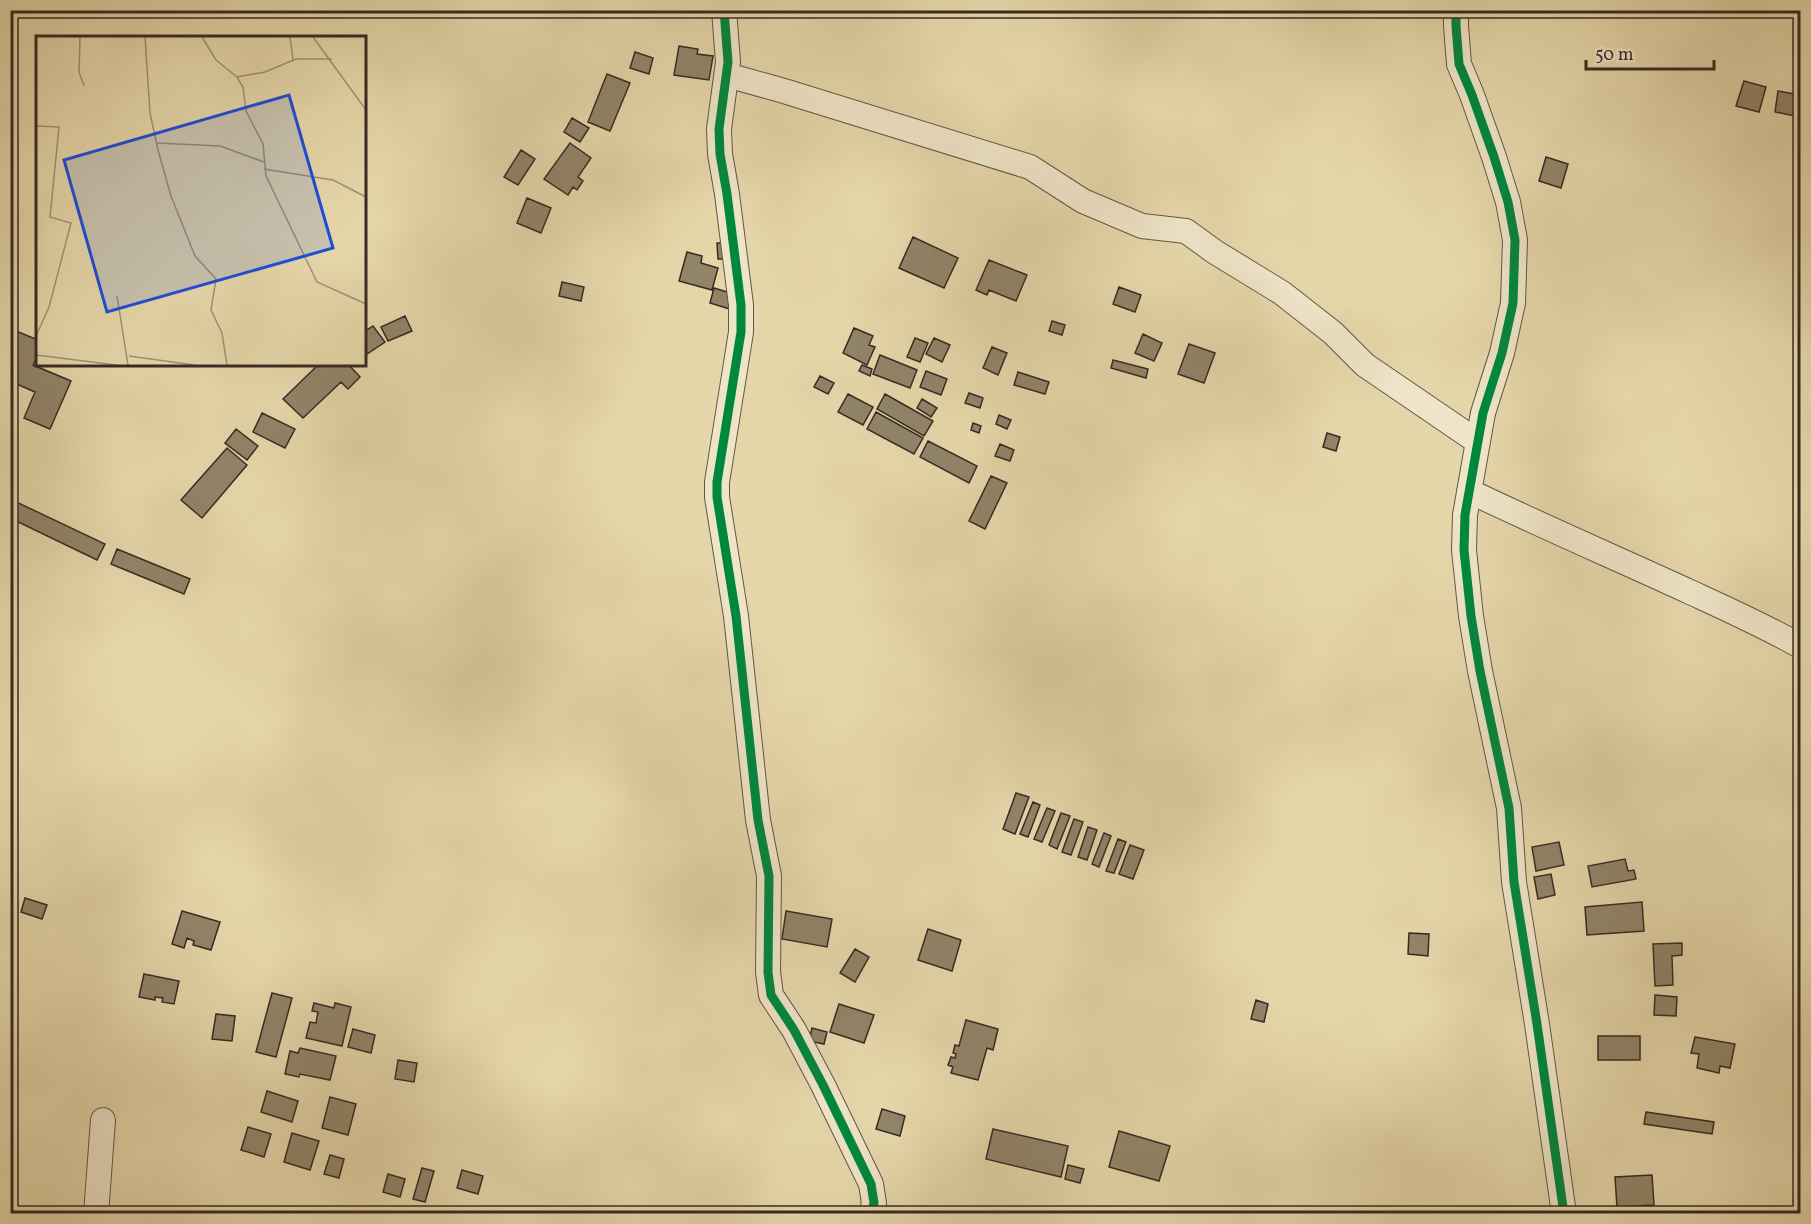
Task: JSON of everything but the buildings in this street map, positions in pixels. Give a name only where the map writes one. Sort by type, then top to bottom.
[{"type":"street","points":[[724,10],[728,62],[719,129],[720,154],[741,304],[741,332],[717,482],[717,497],[736,616],[759,820],[769,876],[768,972],[771,995],[799,1039],[872,1184],[874,1203],[871,1214]]},
{"type":"street","points":[[1456,10],[1459,64],[1494,158],[1508,202],[1515,240],[1513,303],[1502,353],[1483,413],[1465,515],[1464,550],[1471,616],[1493,739],[1509,808],[1514,882],[1564,1214]]},
{"type":"street","points":[[727,75],[1030,167],[1083,201],[1142,226],[1186,231],[1215,252],[1282,293],[1333,333],[1365,365],[1478,442]]},
{"type":"street","points":[[1469,491],[1654,574],[1773,630],[1800,646]]},
{"type":"street","points":[[96,1214],[103,1120]]},
{"type":"cycle path","points":[[724,10],[728,62],[719,129],[720,154],[741,305],[741,332],[717,482],[717,497],[736,616],[758,820],[769,876],[768,972],[771,995],[794,1030],[871,1184],[874,1203],[871,1214]]},
{"type":"cycle path","points":[[1456,10],[1459,64],[1494,157],[1508,202],[1515,240],[1513,303],[1502,353],[1483,413],[1465,515],[1464,550],[1480,671],[1509,808],[1514,882],[1564,1214]]}]
